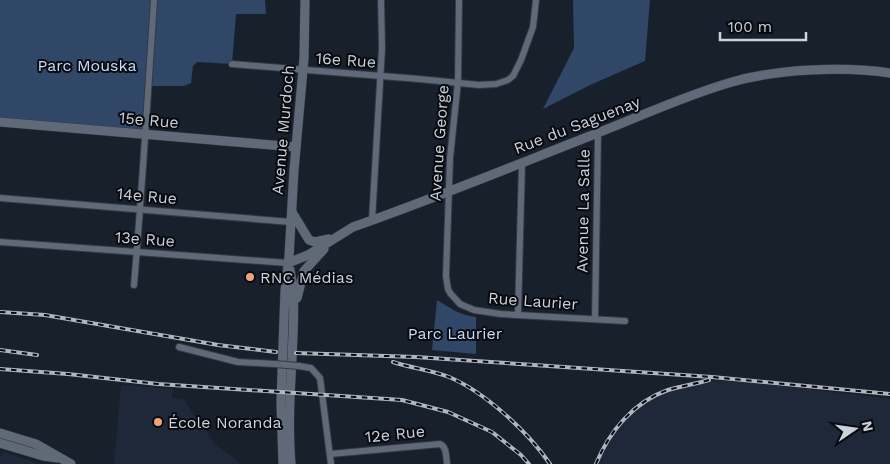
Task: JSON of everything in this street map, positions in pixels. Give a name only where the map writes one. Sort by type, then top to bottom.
[{"type":"main road","name":"Avenue Murdoch","points":[[283,464],[281,402],[285,290],[292,217],[305,0]]},
{"type":"main road","name":"Rue du Saguenay","points":[[288,263],[308,255],[353,227],[732,82],[753,77],[801,71],[853,70],[890,73]]},
{"type":"main road","name":"15e Rue","points":[[0,122],[296,147]]},
{"type":"main road","points":[[292,217],[308,240],[315,242],[341,234]]},
{"type":"main road","points":[[294,315],[304,271],[321,251],[341,234]]},
{"type":"main road","name":"Avenue Murdoch","points":[[288,263],[294,289],[290,396],[292,464]]},
{"type":"main road","points":[[0,433],[36,444],[71,464]]},
{"type":"main road","points":[[0,443],[43,456],[60,458]]},
{"type":"street","points":[[134,285],[147,135],[147,99],[154,0]]},
{"type":"street","points":[[372,220],[382,48],[381,0]]},
{"type":"street","name":"Avenue George","points":[[448,289],[446,276],[450,158],[458,82],[459,0]]},
{"type":"street","name":"16e Rue","points":[[232,64],[490,86],[508,80],[513,76],[522,60],[533,26],[536,0]]},
{"type":"street","name":"Avenue La Salle","points":[[595,319],[598,133]]},
{"type":"street","points":[[518,314],[522,162]]},
{"type":"street","name":"14e Rue","points":[[0,198],[140,209],[292,217]]},
{"type":"street","name":"13e Rue","points":[[0,242],[288,263]]},
{"type":"street","name":"Rue Laurier","points":[[448,289],[460,304],[466,307],[501,314],[625,321]]},
{"type":"street","points":[[180,347],[238,362],[311,368],[320,378],[331,464]]},
{"type":"street","name":"12e Rue","points":[[330,454],[440,444],[444,445],[447,464]]},
{"type":"shaded area","points":[[709,380],[767,384],[890,399],[890,464],[596,464],[602,449],[617,426],[639,405],[668,390]]},
{"type":"shaded area","name":"École Noranda","points":[[121,385],[173,389],[172,398],[184,400],[215,444],[241,464],[114,464]]},
{"type":"shaded area","points":[[4,452],[37,464],[0,464],[0,457]]},
{"type":"green space","name":"Parc Mouska","points":[[0,0],[265,0],[266,14],[236,14],[232,64],[197,62],[193,66],[191,83],[184,86],[149,86],[147,135],[0,122]]},
{"type":"green space","points":[[573,0],[650,0],[645,61],[590,85],[543,109],[574,48]]},
{"type":"green space","name":"Parc Laurier","points":[[437,300],[460,313],[476,317],[476,354],[432,350]]},
{"type":"railway","points":[[0,312],[45,315],[218,345],[276,352]]},
{"type":"railway","points":[[0,350],[37,355]]},
{"type":"railway","points":[[296,353],[416,357],[712,377],[890,394]]},
{"type":"railway","points":[[393,362],[449,377],[477,392],[518,426],[550,464]]},
{"type":"railway","points":[[0,369],[158,384],[402,400],[448,412],[492,432],[521,455],[529,464]]},
{"type":"railway","points":[[596,464],[615,430],[633,410],[655,395],[709,380]]},
{"type":"place","name":"RNC Médias","points":[[250,277]]},
{"type":"place","name":"École Noranda","points":[[158,422]]}]
